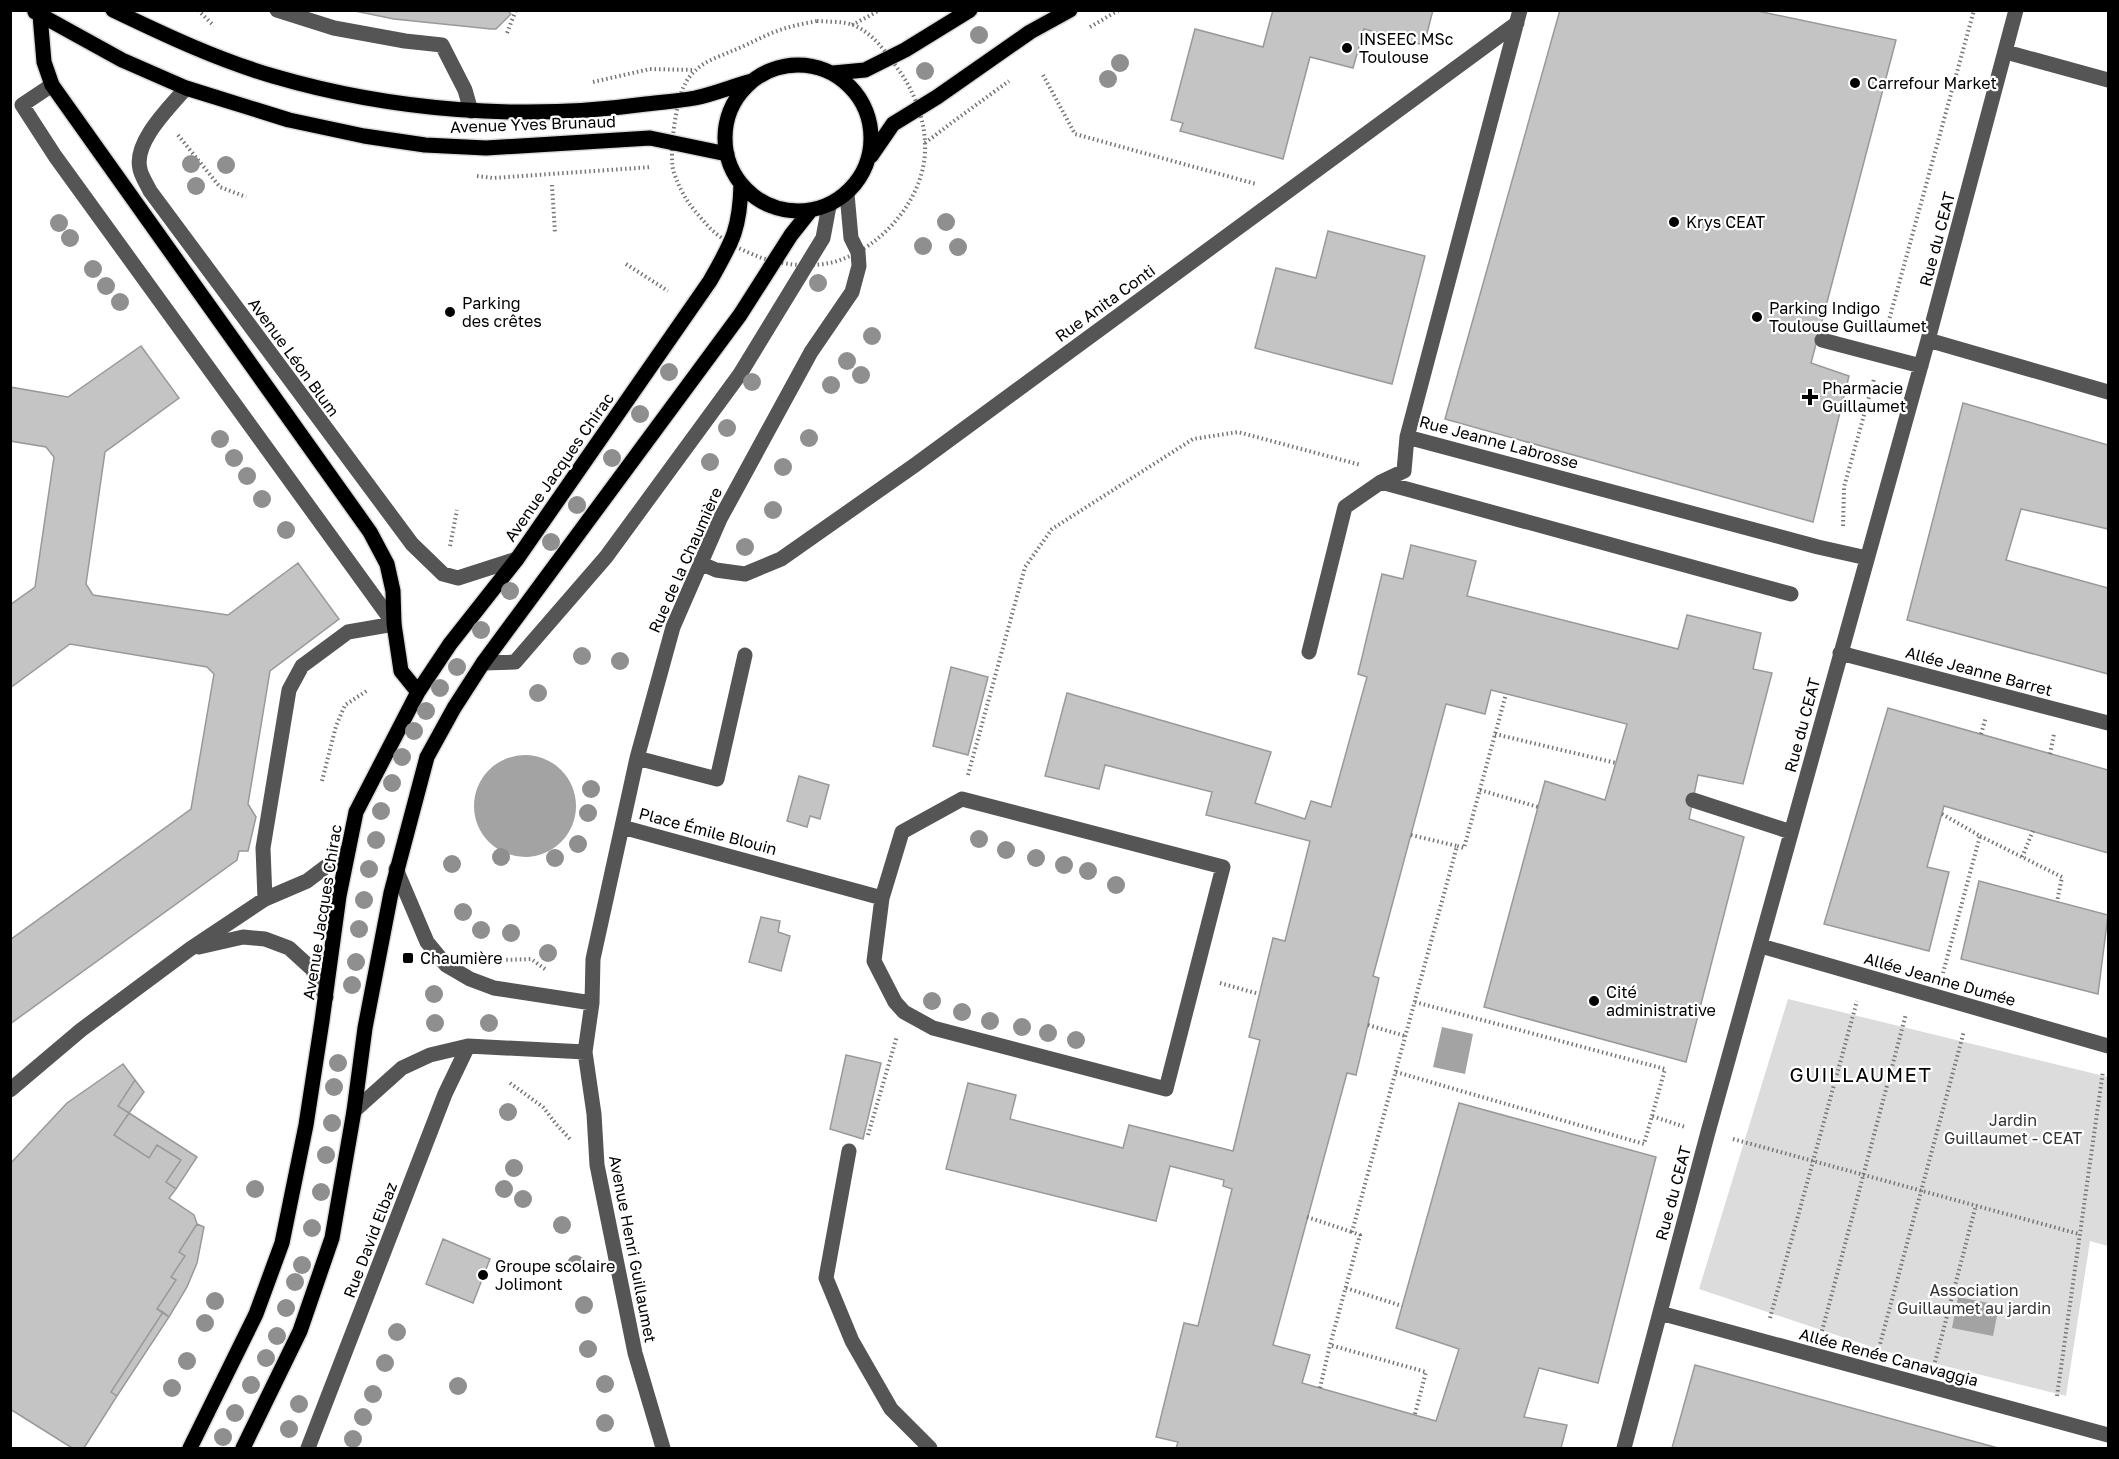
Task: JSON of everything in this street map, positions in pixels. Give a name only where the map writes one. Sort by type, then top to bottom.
[{"type":"main road","name":"Avenue Yves Brunaud","points":[[113,10],[211,54],[272,76],[370,98],[471,111],[607,110],[696,98],[752,81]]},
{"type":"main road","points":[[833,73],[866,70],[970,10]]},
{"type":"main road","points":[[869,159],[893,124],[1030,32],[1070,10]]},
{"type":"main road","name":"Avenue Yves Brunaud","points":[[37,13],[122,60],[186,88],[289,120],[364,136],[425,145],[486,148],[650,138],[727,154]]},
{"type":"main road","points":[[37,13],[44,62],[52,85],[370,532],[387,564],[393,591],[394,624],[401,670],[418,692]]},
{"type":"main road","points":[[791,65],[813,66],[833,73],[849,85],[861,101],[869,119],[872,139],[864,172],[847,194],[829,206],[810,211],[791,212],[772,207],[755,198],[741,184],[732,170],[727,154],[724,134],[729,114],[738,96],[752,81],[771,70],[791,65]]},
{"type":"main road","name":"Avenue Jacques Chirac","points":[[190,1449],[256,1314],[282,1243],[306,1125],[339,896],[356,812],[418,692],[450,644],[517,559],[710,281],[731,244],[741,213],[741,184]]},
{"type":"main road","points":[[243,1449],[300,1331],[332,1238],[354,1111],[365,1028],[396,869],[427,757],[454,708],[483,663],[726,333],[791,235],[810,211]]},
{"type":"street","name":"Avenue Yves Brunaud","points":[[277,10],[334,28],[405,41],[442,45],[465,90],[471,111]]},
{"type":"street","name":"Rue du CEAT","points":[[1624,1449],[1708,1132],[1921,366],[2016,10]]},
{"type":"street","name":"Rue Anita Conti","points":[[700,563],[716,570],[745,574],[781,559],[915,465],[1286,192],[1518,17]]},
{"type":"street","name":"Rue Jeanne Labrosse","points":[[1518,17],[1407,437],[1843,554],[1867,558]]},
{"type":"street","points":[[2006,52],[2109,80]]},
{"type":"street","points":[[52,85],[22,105],[55,156],[394,624],[348,632],[302,666],[289,690],[262,848],[265,899]]},
{"type":"street","name":"Avenue Léon Blum","points":[[186,88],[158,120],[141,147],[139,168],[150,191],[412,544],[443,574],[458,578],[517,559]]},
{"type":"street","name":"Rue de la Chaumière","points":[[592,1003],[592,959],[637,758],[673,627],[720,519],[805,363],[852,292],[859,266],[858,252],[851,238],[847,194]]},
{"type":"street","points":[[483,663],[515,662],[606,557],[740,374],[823,238],[829,206]]},
{"type":"street","points":[[1822,340],[1921,366]]},
{"type":"street","points":[[1928,340],[2109,392]]},
{"type":"street","points":[[1309,652],[1346,507],[1381,483],[1404,471],[1407,437]]},
{"type":"street","points":[[1381,483],[1791,594]]},
{"type":"street","name":"Allée Jeanne Barret","points":[[1840,653],[2109,723]]},
{"type":"street","points":[[637,758],[717,779],[745,655]]},
{"type":"street","points":[[962,799],[1223,867],[1166,1089],[933,1029],[904,1012],[895,1002],[874,961],[882,898],[902,832],[962,799]]},
{"type":"street","points":[[1693,800],[1791,832]]},
{"type":"street","name":"Place Émile Blouin","points":[[621,827],[882,898]]},
{"type":"street","points":[[10,1090],[81,1030],[190,949],[265,899],[307,880],[348,850]]},
{"type":"street","points":[[396,869],[427,942],[446,964],[470,979],[494,988],[592,1003]]},
{"type":"street","points":[[190,949],[243,937],[265,939],[290,948],[296,953],[312,969],[326,997]]},
{"type":"street","name":"Allée Jeanne Dumée","points":[[1761,946],[2108,1046]]},
{"type":"street","name":"Avenue Henri Guillaumet","points":[[592,1003],[585,1052],[594,1114],[597,1166],[635,1353],[663,1449]]},
{"type":"street","points":[[354,1111],[402,1068],[430,1055],[468,1046],[585,1052]]},
{"type":"street","name":"Rue David Elbaz","points":[[308,1449],[445,1094],[468,1046]]},
{"type":"street","points":[[849,1151],[826,1278],[852,1341],[891,1409],[930,1449]]},
{"type":"street","name":"Allée Renée Canavaggia","points":[[1660,1313],[2109,1435]]},
{"type":"path","points":[[507,33],[516,10]]},
{"type":"path","points":[[852,25],[880,10]]},
{"type":"path","points":[[1089,28],[1119,10]]},
{"type":"path","name":"Rue du CEAT","points":[[1843,554],[1844,487],[1974,10]]},
{"type":"path","points":[[817,21],[852,25],[876,40],[890,58],[907,81],[918,109],[926,143],[920,179],[907,207],[885,233],[858,252],[834,262],[805,266],[775,262],[731,244],[712,229],[687,202],[673,170],[673,143],[675,121],[684,85],[696,69],[784,28],[817,21]]},
{"type":"path","points":[[1043,75],[1075,134],[1286,192]]},
{"type":"path","points":[[926,143],[1011,80]]},
{"type":"path","points":[[177,134],[220,187],[246,198]]},
{"type":"path","points":[[552,185],[555,233]]},
{"type":"path","points":[[626,264],[668,291]]},
{"type":"path","points":[[962,799],[1025,567],[1052,529],[1193,439],[1238,432],[1368,467],[1381,483]]},
{"type":"path","points":[[450,553],[457,510]]},
{"type":"path","points":[[322,781],[336,726],[345,705],[368,690]]},
{"type":"path","points":[[1411,835],[1464,848],[1506,694]]},
{"type":"path","points":[[1495,734],[1616,763]]},
{"type":"path","points":[[1480,790],[1538,807]]},
{"type":"path","points":[[1942,813],[1980,836],[2062,877],[2057,902]]},
{"type":"path","points":[[2022,857],[2033,831]]},
{"type":"path","points":[[1936,997],[1980,836]]},
{"type":"path","points":[[1352,1232],[1457,846]]},
{"type":"path","points":[[1195,975],[1259,994]]},
{"type":"path","points":[[1764,1341],[1864,976]]},
{"type":"path","points":[[1815,1355],[1913,990]]},
{"type":"path","points":[[1396,1072],[1644,1144],[1665,1069],[1415,1002]]},
{"type":"path","points":[[1872,1371],[1970,1007]]},
{"type":"path","points":[[849,1151],[866,1144],[904,1012]]},
{"type":"path","points":[[1368,1025],[1405,1036]]},
{"type":"path","points":[[2054,1420],[2079,1234],[2108,1046]]},
{"type":"path","points":[[510,1083],[543,1107],[556,1124],[597,1166]]},
{"type":"path","points":[[1652,1116],[2079,1234]]},
{"type":"path","points":[[1929,1386],[1976,1205]]},
{"type":"path","points":[[1307,1217],[1360,1234],[1320,1388]]},
{"type":"path","points":[[1346,1288],[1402,1306]]},
{"type":"path","points":[[1330,1345],[1426,1372],[1415,1414]]},
{"type":"green space","points":[[1788,999],[2108,1077],[2108,1246],[2090,1241],[2066,1396],[1884,1351],[1699,1289]]},
{"type":"shaded area","points":[[525,755],[544,759],[561,770],[572,787],[576,806],[572,825],[561,842],[544,853],[525,857],[506,853],[489,842],[478,825],[474,806],[478,787],[489,770],[506,759]]},
{"type":"shaded area","points":[[1442,1027],[1473,1034],[1465,1074],[1433,1067]]},
{"type":"shaded area","points":[[1958,1297],[1999,1305],[1993,1336],[1952,1328]]},
{"type":"building","points":[[350,10],[507,10],[511,14],[496,29],[491,29],[394,19]]},
{"type":"building","points":[[1273,10],[1433,10],[1424,45],[1364,29],[1353,68],[1310,57],[1283,159],[1180,131],[1183,123],[1171,120],[1195,29],[1263,47]]},
{"type":"building","name":"Krys CEAT","points":[[1560,10],[1753,10],[1896,40],[1811,363],[1849,376],[1813,522],[1445,419]]},
{"type":"building","points":[[1328,231],[1425,256],[1392,384],[1255,348],[1276,268],[1316,278]]},
{"type":"building","points":[[141,346],[179,398],[105,452],[86,584],[93,595],[228,615],[298,563],[339,619],[270,671],[248,804],[256,817],[248,851],[239,851],[237,860],[10,1024],[10,940],[191,809],[214,674],[207,667],[70,644],[10,688],[10,605],[35,587],[54,457],[46,447],[10,441],[10,387],[68,397]]},
{"type":"building","points":[[1963,403],[2108,445],[2108,529],[2021,509],[2006,560],[2108,588],[2108,674],[1907,620]]},
{"type":"building","name":"Cité administrative","points":[[1411,545],[1476,561],[1467,596],[1678,649],[1687,615],[1761,633],[1753,669],[1772,673],[1743,784],[1698,775],[1689,819],[1744,837],[1686,1062],[1484,1007],[1545,781],[1605,800],[1627,724],[1491,690],[1485,714],[1446,704],[1373,976],[1379,978],[1356,1075],[1347,1073],[1273,1345],[1310,1355],[1302,1383],[1436,1421],[1459,1349],[1396,1328],[1459,1103],[1656,1157],[1598,1383],[1539,1368],[1524,1417],[1567,1425],[1561,1448],[1176,1448],[1178,1442],[1156,1437],[1184,1323],[1198,1326],[1232,1189],[1223,1186],[1224,1180],[1170,1166],[1156,1221],[946,1169],[968,1083],[1016,1095],[1010,1119],[1123,1148],[1129,1125],[1233,1151],[1260,1040],[1249,1037],[1273,938],[1285,941],[1310,841],[1206,815],[1212,792],[1105,765],[1099,789],[1045,776],[1067,693],[1271,752],[1255,803],[1305,819],[1311,801],[1331,807],[1367,677],[1358,674],[1382,574],[1403,579]]},
{"type":"building","points":[[951,667],[988,677],[968,755],[933,746]]},
{"type":"building","points":[[1888,708],[2108,770],[2108,853],[1944,806],[1927,867],[1949,872],[1929,951],[1824,924]]},
{"type":"building","points":[[799,776],[829,785],[820,819],[810,816],[807,827],[787,821]]},
{"type":"building","points":[[1979,881],[2108,915],[2098,994],[1961,959]]},
{"type":"building","points":[[761,917],[780,921],[778,932],[790,936],[781,971],[749,962]]},
{"type":"building","points":[[846,1055],[881,1063],[863,1139],[830,1129]]},
{"type":"building","points":[[123,1064],[135,1080],[118,1106],[129,1113],[114,1135],[149,1158],[157,1145],[181,1160],[166,1182],[176,1189],[169,1198],[194,1215],[197,1224],[179,1252],[185,1256],[171,1277],[176,1280],[157,1309],[163,1312],[111,1392],[117,1396],[84,1448],[72,1448],[10,1409],[10,1164],[67,1103]]},
{"type":"building","points":[[135,1080],[144,1092],[129,1113],[118,1106]]},
{"type":"building","points":[[129,1113],[197,1157],[176,1189],[166,1182],[181,1160],[157,1145],[149,1158],[114,1135]]},
{"type":"building","points":[[197,1224],[204,1227],[197,1263],[187,1287],[169,1317],[157,1309],[176,1280],[171,1277],[185,1256],[179,1252]]},
{"type":"building","points":[[443,1239],[490,1259],[473,1303],[426,1284]]},
{"type":"building","points":[[163,1312],[169,1317],[117,1396],[111,1392]]},
{"type":"building","points":[[1695,1365],[1998,1448],[1672,1448]]},
{"type":"place","name":"INSEEC MSc Toulouse","points":[[1347,48]]},
{"type":"place","name":"Carrefour Market","points":[[1855,83]]},
{"type":"place","name":"Krys CEAT","points":[[1674,222]]},
{"type":"place","name":"Parking des crêtes","points":[[450,312]]},
{"type":"place","name":"Parking Indigo Toulouse Guillaumet","points":[[1757,317]]},
{"type":"place","name":"Pharmacie Guillaumet","points":[[1810,397]]},
{"type":"place","name":"Chaumière","points":[[408,958]]},
{"type":"place","name":"Cité administrative","points":[[1594,1001]]},
{"type":"place","name":"Groupe scolaire Jolimont","points":[[483,1275]]},
{"type":"district","name":"GUILLAUMET","points":[[1861,1075]]},
{"type":"park label","name":"Jardin Guillaumet - CEAT","points":[[2013,1129]]},
{"type":"park label","name":"Association Guillaumet au jardin","points":[[1974,1299]]}]
